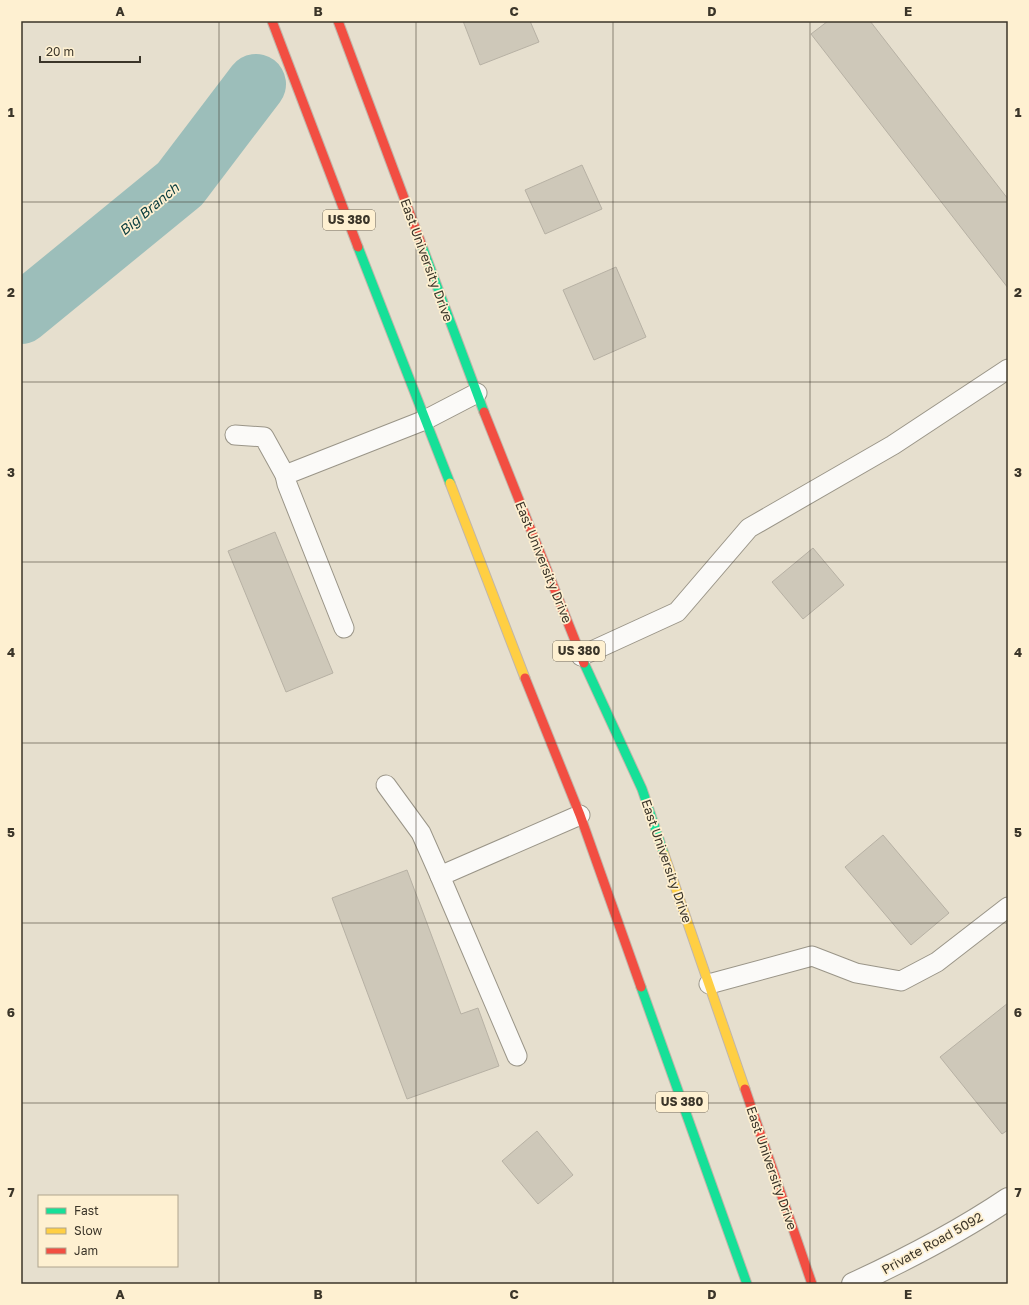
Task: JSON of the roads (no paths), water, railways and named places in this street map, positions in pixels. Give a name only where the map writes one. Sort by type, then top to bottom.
[{"type":"highway","name":"US 380","points":[[272,21],[512,645],[580,815],[748,1284]]},
{"type":"highway","name":"East University Drive","points":[[338,21],[477,393],[581,656],[642,788],[812,1284]]},
{"type":"street","name":"Private Road 5092","points":[[853,1284],[936,1243],[1008,1199]]},
{"type":"lane","points":[[581,656],[677,612],[749,528],[893,445],[1008,369]]},
{"type":"lane","points":[[285,475],[425,420],[477,393]]},
{"type":"lane","points":[[235,435],[264,437],[285,475],[287,484],[344,628]]},
{"type":"lane","points":[[386,785],[421,833],[518,1056]]},
{"type":"lane","points":[[440,876],[580,815]]},
{"type":"lane","points":[[709,984],[812,956],[856,973],[900,981],[937,962],[1008,907]]},
{"type":"waterway","name":"Big Branch","points":[[21,314],[180,184],[256,84]]}]
